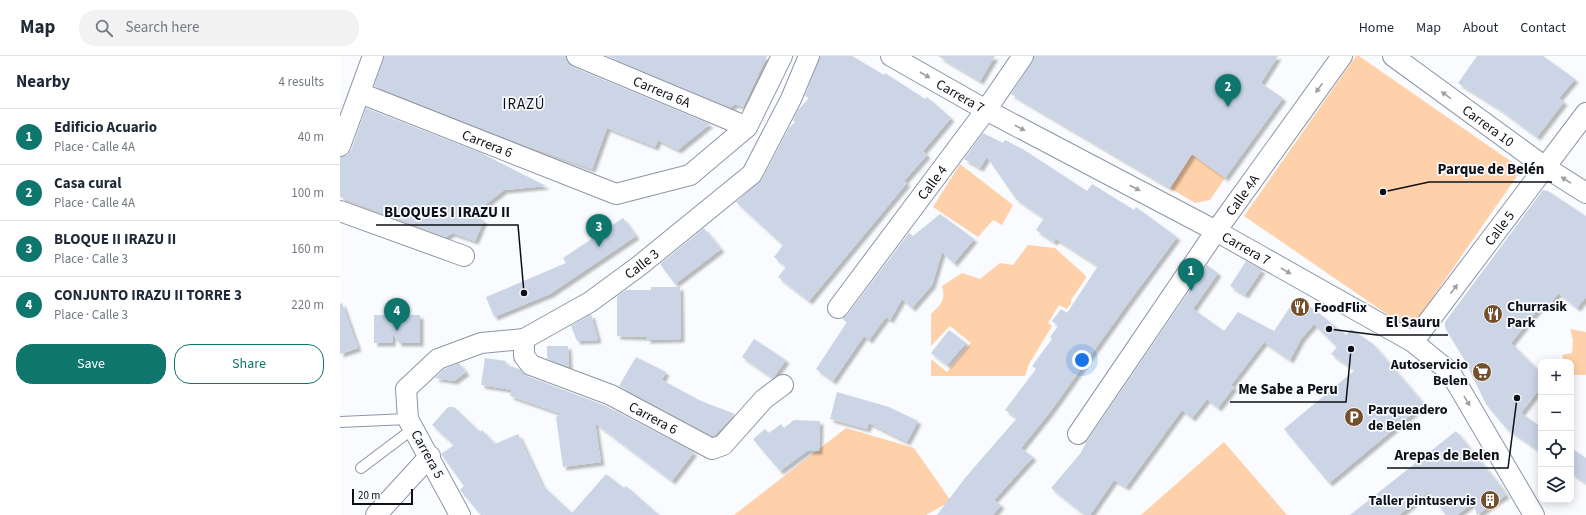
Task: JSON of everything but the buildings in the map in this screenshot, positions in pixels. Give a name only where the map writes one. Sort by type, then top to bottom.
[{"type":"street","points":[[340,146],[373,56]]},
{"type":"street","name":"Carrera 6A","points":[[578,56],[747,127]]},
{"type":"street","points":[[747,127],[782,56]]},
{"type":"street","name":"Calle 3","points":[[406,389],[438,359],[481,343],[524,339],[590,302],[639,266],[752,174],[791,99],[808,56]]},
{"type":"street","name":"Carrera 7","points":[[891,56],[986,110],[1216,231],[1413,342],[1450,372],[1534,515]]},
{"type":"street","name":"Calle 4","points":[[838,308],[986,110],[1023,56]]},
{"type":"street","name":"Calle 4A","points":[[1078,434],[1216,231],[1342,56]]},
{"type":"street","name":"Carrera 10","points":[[1393,56],[1545,167],[1586,193]]},
{"type":"street","name":"Carrera 6","points":[[360,93],[616,194],[690,174],[747,127]]},
{"type":"street","name":"Calle 5","points":[[1413,342],[1586,113]]},
{"type":"street","points":[[340,211],[464,256]]},
{"type":"street","name":"Carrera 6","points":[[524,339],[524,356],[532,365],[611,395],[712,449],[723,445],[764,399],[783,385]]},
{"type":"street","name":"Carrera 5","points":[[406,389],[411,424],[430,456],[460,515]]},
{"type":"street","points":[[376,515],[430,456]]},
{"type":"lane","points":[[340,422],[411,424]]},
{"type":"lane","points":[[361,468],[411,424]]},
{"type":"shaded area","points":[[1356,56],[1359,56],[1522,169],[1410,330],[1244,216]]},
{"type":"shaded area","points":[[1192,154],[1225,178],[1210,200],[1195,203],[1170,188]]},
{"type":"shaded area","points":[[960,164],[1013,205],[1002,225],[993,220],[978,237],[933,207]]},
{"type":"shaded area","points":[[1028,245],[1055,248],[1085,275],[1086,278],[1071,300],[1071,304],[1067,309],[1059,305],[1048,323],[1052,326],[1029,364],[1025,376],[931,376],[931,359],[947,372],[971,343],[950,326],[931,346],[931,314],[942,302],[942,286],[962,273],[980,279],[1000,263],[1013,265]]},
{"type":"shaded area","points":[[1570,329],[1586,332],[1586,375],[1574,375],[1574,359],[1563,359],[1562,355],[1572,353],[1573,340]]},
{"type":"shaded area","points":[[846,428],[914,448],[951,501],[926,515],[734,515]]},
{"type":"shaded area","points":[[1224,442],[1287,515],[1141,515]]},
{"type":"place","name":"Casa cural","points":[[1228,107]]},
{"type":"place","name":"Parque de Belén","points":[[1383,192]]},
{"type":"place","name":"BLOQUE II IRAZU II","points":[[599,247]]},
{"type":"place","name":"Edificio Acuario","points":[[1191,291]]},
{"type":"place","name":"BLOQUES I IRAZU II","points":[[524,293]]},
{"type":"place","name":"FoodFlix","points":[[1300,307]]},
{"type":"place","name":"Churrasik Park","points":[[1493,314]]},
{"type":"place","name":"El Sauru","points":[[1329,329]]},
{"type":"place","name":"CONJUNTO IRAZU II TORRE 3","points":[[397,331]]},
{"type":"place","name":"Me Sabe a Peru","points":[[1351,349]]},
{"type":"place","name":"Autoservicio Belen","points":[[1482,372]]},
{"type":"place","name":"Arepas de Belen","points":[[1517,398]]},
{"type":"place","name":"Parqueadero de Belen","points":[[1354,417]]},
{"type":"place","name":"Taller pintuservis","points":[[1490,500]]},
{"type":"district","name":"IRAZÚ","points":[[524,104]]}]
